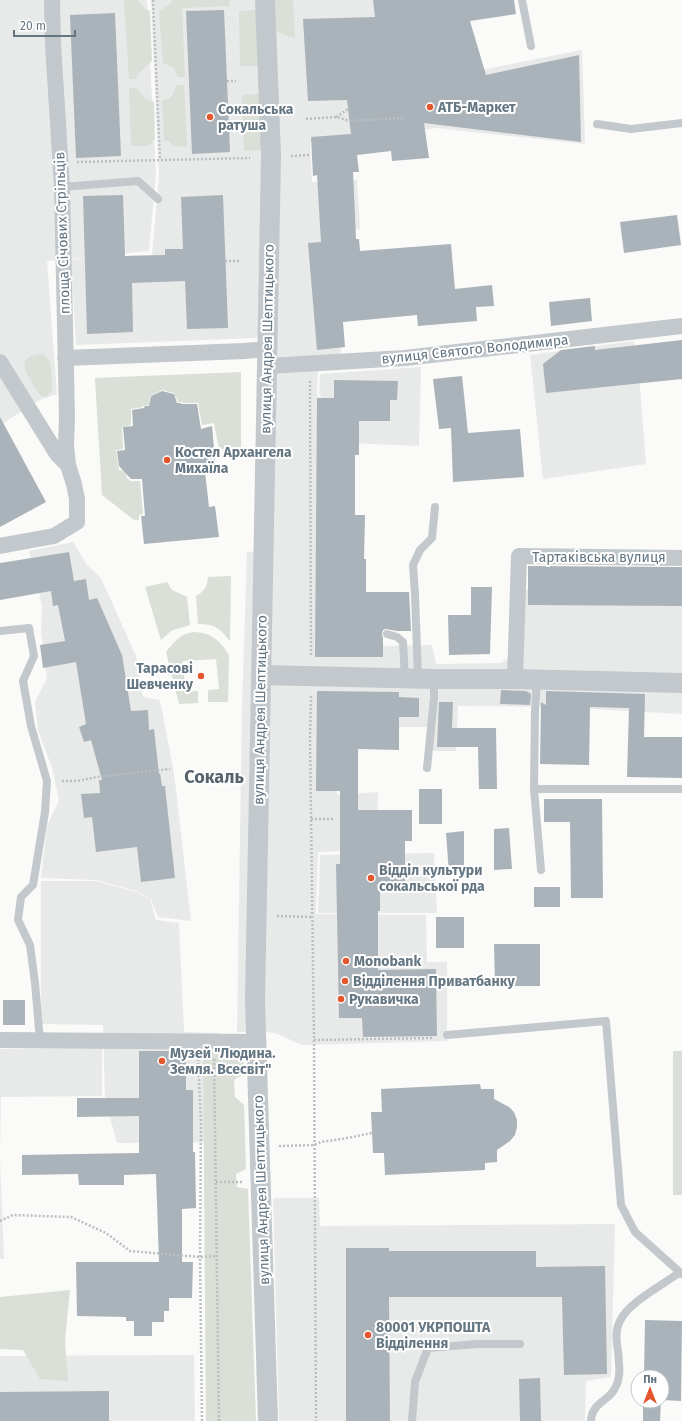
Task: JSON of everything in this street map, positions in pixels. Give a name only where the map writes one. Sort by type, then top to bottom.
[{"type":"street","name":"площа Січових Стрільців","points":[[0,546],[54,536],[77,522],[77,499],[68,465],[66,444],[67,417],[62,187],[53,44],[52,0]]},
{"type":"street","name":"вулиця Андрея Шептицького","points":[[265,0],[271,156],[255,1000],[268,1421]]},
{"type":"street","name":"вулиця Святого Володимира","points":[[65,358],[244,351],[267,357],[310,363],[404,358],[682,326]]},
{"type":"street","name":"площа Січових Стрільців","points":[[0,362],[57,454],[68,465]]},
{"type":"street","name":"Тартаківська вулиця","points":[[515,678],[519,556],[682,558]]},
{"type":"street","points":[[261,675],[419,679],[515,678],[682,683]]},
{"type":"street","points":[[0,1040],[256,1042]]},
{"type":"lane","points":[[522,0],[531,46]]},
{"type":"lane","points":[[597,124],[631,129],[682,123]]},
{"type":"lane","points":[[62,187],[138,181],[158,199]]},
{"type":"lane","points":[[419,679],[413,565],[420,550],[432,538],[435,507]]},
{"type":"lane","points":[[0,631],[29,628],[34,656],[23,681],[31,726],[47,781],[45,812],[33,885],[21,896],[18,920],[30,946],[40,1041]]},
{"type":"lane","points":[[387,634],[397,637],[403,642],[419,679],[434,698],[427,768]]},
{"type":"lane","points":[[537,679],[534,789],[541,870]]},
{"type":"lane","points":[[534,789],[682,789]]},
{"type":"lane","points":[[447,1035],[606,1021],[621,1205],[635,1232],[681,1274],[628,1308],[619,1321],[616,1337],[620,1374],[614,1391],[599,1403],[591,1418],[591,1421]]},
{"type":"lane","points":[[412,1421],[415,1382],[428,1348],[477,1344],[520,1344]]},
{"type":"path","points":[[153,0],[160,160]]},
{"type":"path","points":[[227,81],[236,81]]},
{"type":"path","points":[[336,117],[348,109]]},
{"type":"path","points":[[306,119],[336,117],[350,121],[403,118]]},
{"type":"path","points":[[60,162],[309,155]]},
{"type":"path","points":[[225,261],[241,261]]},
{"type":"path","points":[[310,363],[311,662]]},
{"type":"path","points":[[311,689],[310,738],[314,1040],[316,1421]]},
{"type":"path","points":[[47,781],[77,781],[98,777],[170,769]]},
{"type":"path","points":[[311,819],[334,819]]},
{"type":"path","points":[[257,915],[312,917]]},
{"type":"path","points":[[314,1040],[422,1039],[444,1037],[447,1035]]},
{"type":"path","points":[[198,1042],[201,1120],[200,1257],[202,1421]]},
{"type":"path","points":[[214,1042],[219,1421]]},
{"type":"path","points":[[314,1145],[321,1142],[372,1133]]},
{"type":"path","points":[[0,1221],[13,1215],[71,1217],[106,1232],[130,1251],[200,1257],[218,1256]]},
{"type":"shaded area","points":[[0,0],[147,0],[156,174],[149,251],[88,257],[152,255],[159,174],[151,0],[260,0],[265,151],[261,332],[255,338],[76,345],[71,260],[83,258],[47,261],[57,394],[40,400],[0,425]]},
{"type":"shaded area","points":[[124,0],[138,0],[145,9],[150,11],[152,61],[139,73],[136,79],[129,79]]},
{"type":"shaded area","points":[[172,0],[229,0],[230,6],[182,8],[185,77],[178,77],[174,68],[163,63],[159,11],[171,3]]},
{"type":"shaded area","points":[[262,0],[394,0],[419,82],[582,50],[585,144],[437,128],[310,142],[312,182],[357,180],[360,229],[334,233],[342,370],[318,371],[317,394],[350,445],[334,468],[372,646],[432,645],[436,664],[501,663],[523,648],[521,589],[682,591],[682,714],[558,707],[458,706],[456,751],[427,751],[427,727],[393,727],[337,704],[337,795],[378,792],[377,850],[318,852],[316,914],[426,915],[427,962],[447,962],[447,1041],[302,1045],[275,1033],[237,1032],[242,708],[247,552],[269,550]]},
{"type":"shaded area","points":[[275,0],[293,0],[295,38],[273,31]]},
{"type":"shaded area","points":[[258,10],[259,66],[240,66],[239,11]]},
{"type":"shaded area","points":[[176,85],[184,85],[187,147],[173,146],[164,140],[162,101],[172,96]]},
{"type":"shaded area","points":[[129,88],[137,88],[144,97],[154,102],[155,139],[148,146],[131,146]]},
{"type":"shaded area","points":[[260,94],[262,150],[244,151],[242,95]]},
{"type":"shaded area","points":[[634,341],[640,387],[646,464],[543,479],[530,355]]},
{"type":"shaded area","points":[[43,354],[49,360],[51,368],[52,390],[48,396],[42,397],[28,375],[25,362],[30,356]]},
{"type":"shaded area","points":[[421,367],[419,446],[351,443],[319,394],[320,374]]},
{"type":"shaded area","points":[[241,372],[241,449],[219,449],[214,423],[202,425],[198,403],[178,402],[174,393],[162,390],[150,396],[149,405],[131,409],[131,425],[122,427],[123,449],[116,450],[119,470],[126,471],[127,478],[130,481],[140,481],[143,514],[139,515],[139,520],[134,520],[102,495],[95,378]]},
{"type":"shaded area","points":[[73,542],[87,565],[101,578],[136,656],[143,697],[160,700],[174,773],[191,921],[158,917],[151,899],[136,891],[96,880],[41,878],[47,826],[59,800],[52,768],[38,730],[35,702],[47,678],[41,632],[42,606],[29,551]]},
{"type":"shaded area","points":[[231,576],[230,641],[217,628],[209,625],[198,624],[196,596],[205,588],[208,577]]},
{"type":"shaded area","points":[[167,582],[172,590],[187,597],[190,625],[171,631],[161,640],[145,587]]},
{"type":"shaded area","points":[[193,632],[210,635],[222,645],[229,655],[228,702],[208,702],[208,690],[219,689],[216,659],[183,661],[185,691],[198,691],[198,703],[179,704],[166,652],[178,639]]},
{"type":"shaded area","points":[[434,853],[437,913],[318,913],[320,855]]},
{"type":"shaded area","points":[[41,881],[96,881],[136,892],[150,899],[156,920],[179,923],[184,1032],[218,1033],[219,1142],[117,1143],[105,1099],[103,1025],[41,1024]]},
{"type":"shaded area","points":[[102,1048],[102,1096],[1,1097],[0,1157],[0,1049]]},
{"type":"shaded area","points":[[236,1048],[244,1052],[244,1074],[234,1080],[235,1097],[244,1105],[246,1169],[236,1174],[237,1187],[248,1189],[256,1421],[206,1421],[203,1049]]},
{"type":"shaded area","points":[[673,1051],[682,1051],[682,1195],[673,1195]]},
{"type":"shaded area","points":[[0,1157],[4,1259],[0,1259]]},
{"type":"shaded area","points":[[273,1198],[319,1198],[320,1226],[615,1224],[611,1377],[586,1381],[585,1421],[279,1421]]},
{"type":"shaded area","points":[[70,1290],[65,1340],[68,1381],[40,1379],[23,1350],[0,1349],[0,1297]]},
{"type":"shaded area","points":[[194,1355],[195,1421],[0,1421],[0,1356]]},
{"type":"building","points":[[373,0],[514,0],[516,14],[470,21],[486,75],[579,55],[581,142],[424,123],[429,158],[392,161],[391,151],[357,155],[359,172],[353,172],[356,239],[359,239],[360,251],[451,244],[455,289],[492,285],[494,306],[476,307],[477,321],[418,326],[417,315],[343,322],[345,347],[317,350],[308,243],[321,242],[317,175],[313,176],[311,137],[351,134],[347,100],[308,101],[303,19],[375,17]]},
{"type":"building","name":"Сокальська ратуша","points":[[224,10],[230,152],[192,154],[186,11]]},
{"type":"building","points":[[115,13],[121,156],[76,158],[70,15]]},
{"type":"building","points":[[123,195],[125,256],[165,255],[165,249],[183,249],[181,197],[223,195],[228,328],[187,329],[185,281],[132,283],[133,332],[87,334],[83,196]]},
{"type":"building","points":[[677,215],[681,245],[624,253],[620,222]]},
{"type":"building","points":[[590,298],[592,321],[551,326],[549,302]]},
{"type":"building","points":[[682,340],[682,379],[546,393],[543,364],[561,350],[595,346],[595,350]]},
{"type":"building","points":[[462,376],[468,433],[520,429],[524,477],[453,482],[451,428],[439,429],[433,379]]},
{"type":"building","points":[[334,380],[398,381],[397,400],[390,400],[390,421],[359,421],[359,455],[355,455],[355,515],[365,515],[364,559],[366,559],[366,592],[409,592],[411,631],[383,630],[383,657],[315,657],[317,398],[334,398]]},
{"type":"building","name":"Костел Архангела Михаїла","points":[[162,391],[174,394],[177,403],[197,404],[201,429],[212,426],[216,471],[205,472],[209,507],[215,506],[219,537],[144,544],[141,516],[145,516],[142,479],[131,479],[119,466],[117,451],[125,450],[123,427],[133,426],[132,410],[149,406],[151,396]]},
{"type":"building","points":[[0,417],[46,502],[0,527]]},
{"type":"building","points":[[69,552],[74,581],[86,579],[89,600],[97,598],[122,655],[131,711],[148,710],[149,730],[154,729],[159,774],[160,773],[162,786],[165,786],[175,878],[141,882],[137,847],[96,852],[92,817],[84,818],[81,794],[100,793],[99,780],[102,780],[91,740],[84,742],[79,727],[86,724],[76,662],[43,668],[40,645],[65,641],[58,605],[53,606],[51,591],[0,600],[0,563]]},
{"type":"building","points":[[528,566],[682,567],[682,606],[528,605]]},
{"type":"building","points":[[471,587],[492,587],[490,654],[449,655],[448,615],[471,615]]},
{"type":"building","points":[[501,690],[526,691],[531,694],[530,705],[500,704]]},
{"type":"building","points":[[317,691],[399,692],[399,697],[419,698],[419,717],[399,717],[399,750],[358,749],[358,810],[412,810],[412,841],[405,841],[405,887],[380,887],[380,911],[378,911],[378,970],[436,969],[437,1036],[363,1037],[362,1018],[339,1018],[336,864],[340,864],[340,791],[316,791]]},
{"type":"building","points":[[546,691],[645,694],[644,737],[682,737],[682,778],[627,777],[629,708],[590,707],[589,765],[540,764],[541,702],[546,705]]},
{"type":"building","points":[[439,702],[453,702],[452,728],[496,728],[497,789],[479,789],[478,747],[437,747]]},
{"type":"building","points":[[419,789],[442,789],[442,824],[419,824]]},
{"type":"building","points":[[544,799],[602,799],[603,898],[571,898],[570,822],[544,822]]},
{"type":"building","points":[[509,828],[512,869],[494,870],[494,829]]},
{"type":"building","points":[[464,831],[464,873],[449,874],[446,833]]},
{"type":"building","points":[[534,887],[560,887],[560,907],[534,907]]},
{"type":"building","points":[[436,917],[464,917],[464,948],[436,948]]},
{"type":"building","points":[[494,944],[540,944],[540,986],[495,986]]},
{"type":"building","points":[[3,1000],[25,1000],[25,1025],[3,1025]]},
{"type":"building","points":[[139,1051],[186,1051],[186,1090],[193,1090],[193,1152],[195,1152],[196,1208],[182,1209],[182,1262],[193,1262],[192,1298],[169,1298],[169,1311],[164,1311],[164,1322],[152,1322],[152,1336],[134,1336],[134,1321],[126,1321],[126,1317],[77,1316],[76,1262],[159,1262],[156,1174],[124,1175],[124,1185],[79,1185],[78,1174],[22,1175],[22,1155],[139,1153],[139,1116],[77,1117],[77,1098],[139,1098]]},
{"type":"building","points":[[480,1084],[481,1089],[494,1089],[494,1099],[509,1107],[514,1112],[517,1120],[515,1135],[510,1141],[497,1150],[497,1162],[485,1163],[485,1170],[385,1175],[384,1153],[373,1153],[371,1112],[382,1112],[381,1089]]},
{"type":"building","points":[[346,1248],[389,1248],[389,1251],[536,1251],[536,1267],[605,1266],[607,1374],[564,1375],[562,1297],[389,1297],[390,1421],[346,1421]]},
{"type":"building","points":[[645,1320],[682,1321],[681,1401],[670,1400],[670,1369],[644,1369]]},
{"type":"building","points":[[540,1378],[541,1421],[520,1421],[519,1379]]},
{"type":"building","points":[[109,1391],[109,1421],[0,1421],[0,1392]]},
{"type":"building","points":[[643,1409],[661,1409],[660,1421],[643,1421]]},
{"type":"place","name":"АТБ-Маркет","points":[[430,107]]},
{"type":"place","name":"Сокальська ратуша","points":[[210,117]]},
{"type":"place","name":"Костел Архангела Михаїла","points":[[167,460]]},
{"type":"place","name":"Тарасові Шевченку","points":[[201,676]]},
{"type":"place","name":"Відділ культури сокальської рда","points":[[371,878]]},
{"type":"place","name":"Monobank","points":[[346,961]]},
{"type":"place","name":"Відділення Приватбанку","points":[[345,981]]},
{"type":"place","name":"Рукавичка","points":[[341,999]]},
{"type":"place","name":"Музей \"Людина. Земля. Всесвіт\"","points":[[162,1061]]},
{"type":"place","name":"80001 УКРПОШТА Відділення","points":[[368,1335]]},
{"type":"district","name":"Сокаль","points":[[214,777]]}]
